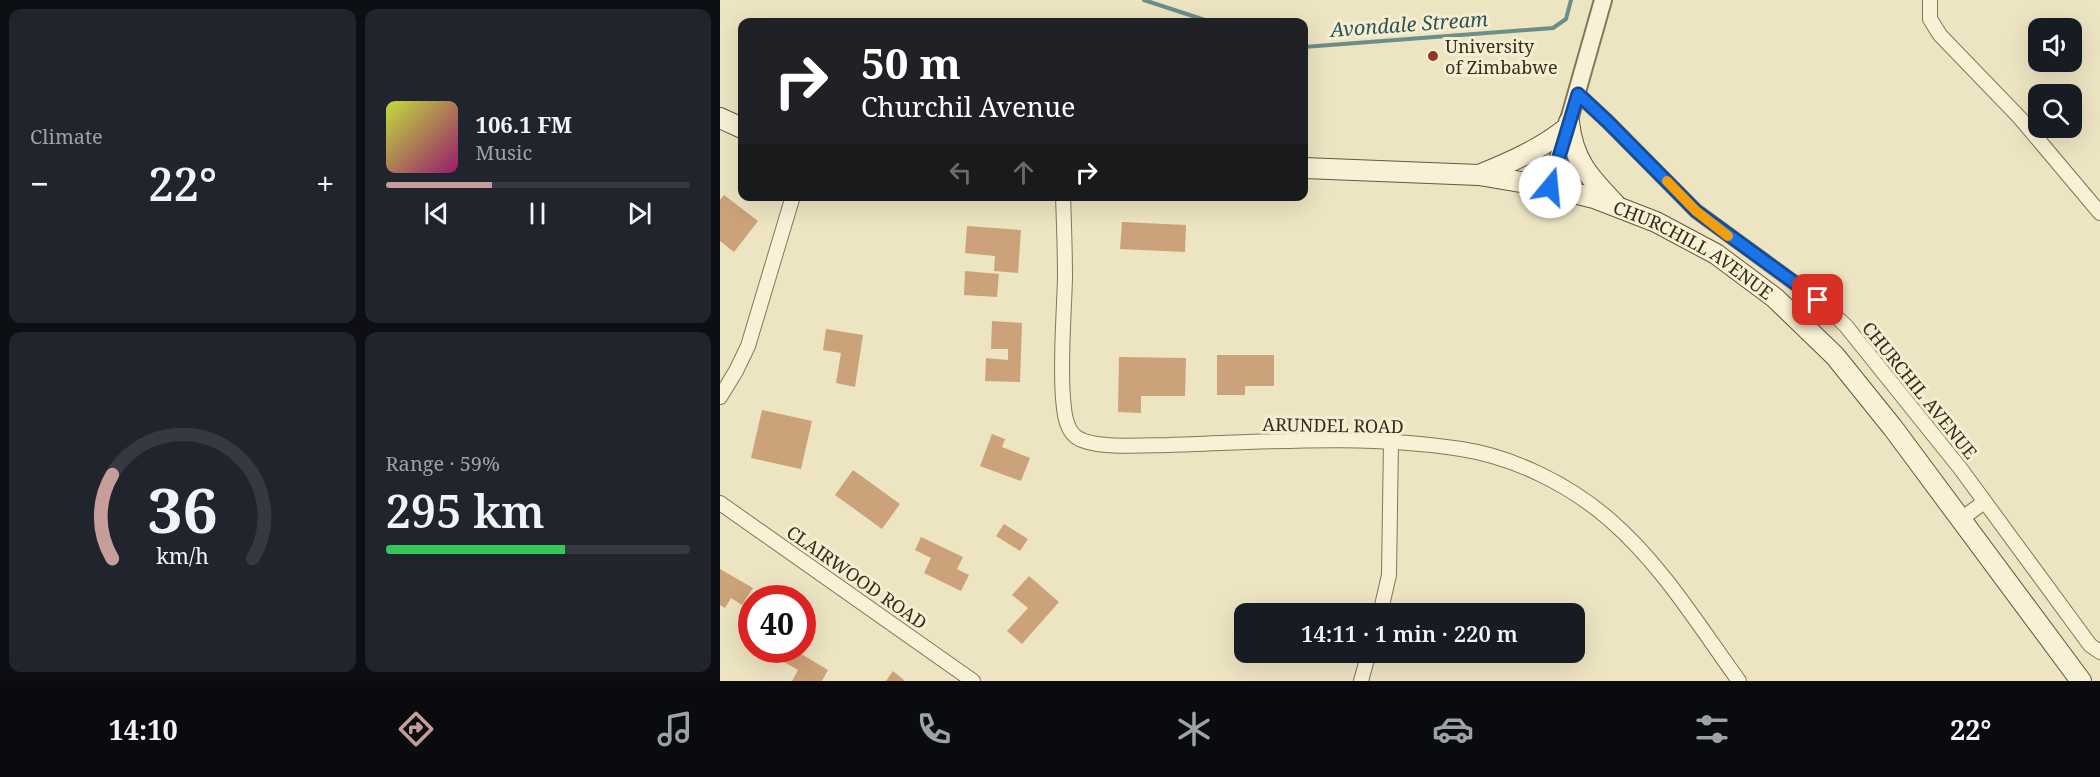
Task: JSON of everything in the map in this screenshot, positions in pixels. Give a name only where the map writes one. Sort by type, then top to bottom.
[{"type":"main road","points":[[720,118],[738,126]]},
{"type":"main road","points":[[1479,175],[1527,155],[1555,138],[1569,124]]},
{"type":"main road","points":[[1569,124],[1572,144],[1581,165],[1590,179],[1619,208]]},
{"type":"main road","name":"CHURCHILL AVENUE","points":[[1308,168],[1479,175],[1550,187],[1594,198],[1656,222],[1706,248],[1775,298],[1835,356],[1893,428],[2078,676]]},
{"type":"main road","points":[[2078,676],[2095,681]]},
{"type":"street","points":[[1550,187],[1603,0]]},
{"type":"street","points":[[1930,0],[1930,19],[1940,34],[2020,118],[2100,213]]},
{"type":"street","name":"CHURCHIL AVENUE","points":[[1578,94],[1696,211],[1818,300],[1845,326],[1960,468],[2095,648]]},
{"type":"street","points":[[720,397],[748,346],[792,201]]},
{"type":"street","name":"ARUNDEL ROAD","points":[[1063,201],[1065,275],[1063,397],[1067,425],[1075,436],[1086,441],[1126,446],[1306,441],[1391,442],[1462,449],[1500,459],[1530,471],[1581,498],[1610,520],[1641,551],[1676,593],[1739,681]]},
{"type":"street","points":[[1383,603],[1389,575],[1391,442]]},
{"type":"street","points":[[1960,520],[1984,502]]},
{"type":"street","name":"CLAIRWOOD ROAD","points":[[720,503],[971,680]]},
{"type":"street","points":[[1361,681],[1366,663]]},
{"type":"building","points":[[724,195],[758,221],[734,252],[720,241],[720,200]]},
{"type":"building","points":[[1122,222],[1186,225],[1185,252],[1120,249]]},
{"type":"building","points":[[967,226],[1021,230],[1018,273],[994,271],[995,256],[965,253]]},
{"type":"building","points":[[965,271],[999,274],[997,297],[964,295]]},
{"type":"building","points":[[992,321],[1022,323],[1020,382],[985,381],[986,358],[1008,360],[1008,349],[991,349]]},
{"type":"building","points":[[826,329],[863,335],[855,387],[836,383],[841,353],[823,350]]},
{"type":"building","points":[[1217,355],[1274,355],[1274,386],[1245,386],[1245,395],[1217,395]]},
{"type":"building","points":[[1119,357],[1186,358],[1185,396],[1141,396],[1141,413],[1118,412]]},
{"type":"building","points":[[762,410],[812,421],[801,469],[751,458]]},
{"type":"building","points":[[992,434],[1005,439],[1002,447],[1030,458],[1021,481],[980,466]]},
{"type":"building","points":[[853,470],[900,504],[882,529],[835,495]]},
{"type":"building","points":[[1004,524],[1028,539],[1020,551],[996,536]]},
{"type":"building","points":[[921,537],[963,557],[957,569],[969,575],[961,591],[924,573],[931,558],[915,550]]},
{"type":"building","points":[[720,569],[748,585],[738,585],[738,602],[731,598],[725,608],[720,605]]},
{"type":"building","points":[[1029,576],[1059,602],[1022,644],[1007,631],[1028,608],[1012,595]]},
{"type":"building","points":[[786,663],[816,663],[828,670],[822,681],[792,681],[798,670]]},
{"type":"building","points":[[893,671],[905,681],[886,681]]},
{"type":"waterway","name":"Avondale Stream","points":[[1144,0],[1199,18]]},
{"type":"waterway","name":"Avondale Stream","points":[[1308,47],[1553,28],[1566,19],[1571,0]]},
{"type":"slow traffic","points":[[1667,181],[1696,211],[1728,236]]},
{"type":"place","name":"University of Zimbabwe","points":[[1433,56]]},
{"type":"route","points":[[1550,187],[1578,94],[1696,211],[1818,300]]}]
